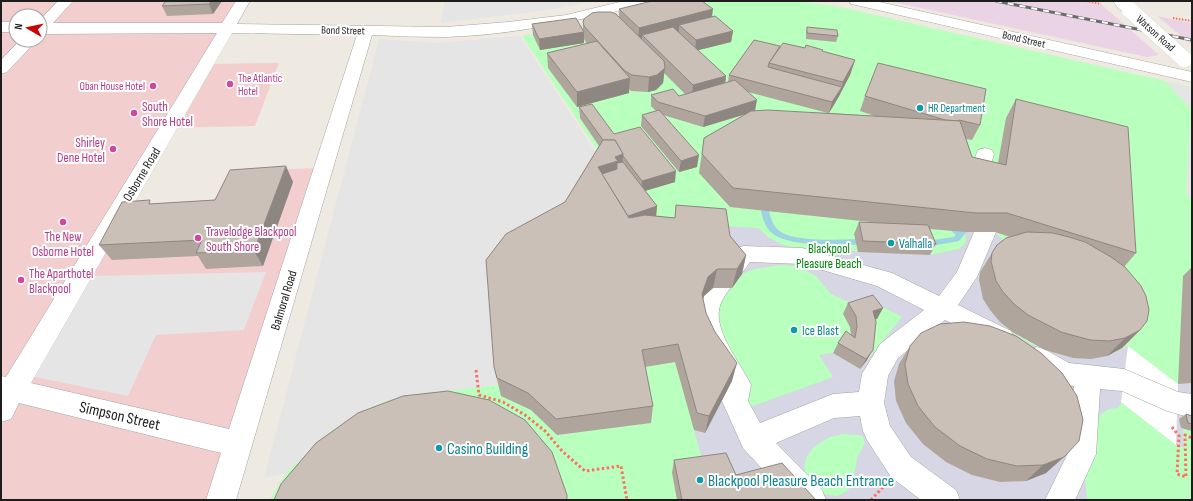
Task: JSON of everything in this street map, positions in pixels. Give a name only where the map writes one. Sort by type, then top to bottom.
[{"type":"street","points":[[48,20],[66,1]]},
{"type":"street","name":"Osborne Road","points":[[5,396],[243,1]]},
{"type":"street","name":"Bond Street","points":[[48,28],[158,22],[227,28],[446,32],[508,27],[566,19],[642,1]]},
{"type":"street","name":"Bond Street","points":[[856,1],[1192,77]]},
{"type":"street","name":"Watson Road","points":[[1125,6],[1188,62]]},
{"type":"street","name":"Balmoral Road","points":[[221,500],[366,30]]},
{"type":"street","points":[[1,69],[21,48]]},
{"type":"street","points":[[945,500],[901,467],[878,431],[871,403],[874,374],[889,351],[943,308],[966,277],[985,232],[976,180],[985,154]]},
{"type":"street","points":[[811,500],[753,439],[735,401],[738,385],[715,346],[706,315],[710,300],[744,254],[802,256],[884,279],[1004,339],[1065,374],[1124,380],[1176,403],[1192,406]]},
{"type":"street","points":[[1060,500],[1082,454],[1088,376]]},
{"type":"street","name":"Simpson Street","points":[[5,396],[239,444]]},
{"type":"street","points":[[753,439],[833,406],[871,403]]},
{"type":"path","points":[[476,370],[479,395],[503,402],[525,415],[545,431],[562,451],[585,471],[621,466],[627,500]]},
{"type":"path","points":[[1179,446],[1178,474],[1186,477],[1185,435],[1192,438]]},
{"type":"shaded area","points":[[1,1],[243,1],[206,64],[279,63],[255,126],[162,128],[109,213],[224,207],[241,171],[317,168],[217,500],[1,500]]},
{"type":"shaded area","points":[[445,1],[594,1],[548,10],[440,23]]},
{"type":"shaded area","points":[[888,1],[1082,1],[1102,5],[1159,55],[1147,57]]},
{"type":"shaded area","points":[[1157,16],[1192,23],[1192,45]]},
{"type":"shaded area","points":[[520,36],[601,161],[566,221],[489,279],[498,385],[408,395],[375,405],[332,430],[286,473],[264,478],[379,39],[436,43]]},
{"type":"shaded area","points":[[1165,81],[1192,88],[1192,197],[1186,195],[1191,109]]},
{"type":"shaded area","points":[[723,226],[759,228],[768,237],[781,244],[797,248],[930,255],[959,249],[966,242],[965,232],[995,232],[1014,251],[985,263],[980,272],[979,280],[983,299],[1000,322],[1013,333],[1029,343],[1045,350],[1073,358],[1107,356],[1128,346],[1177,384],[1192,383],[1192,428],[1181,428],[1183,429],[1184,448],[1176,445],[1122,402],[1118,408],[1109,409],[1101,414],[1096,423],[1085,476],[1087,500],[797,500],[731,488],[705,469],[694,430],[705,433],[711,351],[713,288],[732,288],[716,304],[715,321],[750,407],[833,377],[819,355],[833,353],[860,369],[902,317],[866,298],[853,304],[831,294],[816,276],[798,266],[780,265],[755,269],[742,274]],"holes":[[[843,434],[860,435],[863,437],[865,443],[857,458],[853,484],[847,491],[837,496],[824,494],[814,488],[806,479],[804,468],[806,458],[812,449],[830,437]]]},
{"type":"shaded area","points":[[266,272],[244,330],[156,335],[128,396],[30,376],[92,276]]},
{"type":"green space","name":"Blackpool Pleasure Beach","points":[[690,1],[791,1],[836,6],[1192,88],[1192,500],[270,500],[286,473],[332,430],[375,405],[408,395],[603,159],[522,36],[596,23]]},
{"type":"pier","points":[[1128,346],[1178,384],[1176,445],[1121,402]]},
{"type":"building","points":[[166,1],[211,1],[209,4],[162,6]]},
{"type":"building","points":[[652,1],[702,1],[713,9],[639,28],[619,9]]},
{"type":"building","points":[[611,12],[616,14],[664,61],[665,68],[657,75],[649,77],[632,75],[625,71],[584,26],[584,19],[592,13]]},
{"type":"building","points":[[715,16],[733,31],[696,40],[679,25]]},
{"type":"building","points":[[576,18],[584,32],[539,39],[532,24]]},
{"type":"building","points":[[673,27],[726,76],[693,85],[642,35]]},
{"type":"building","points":[[807,27],[837,30],[838,36],[807,33]]},
{"type":"building","points":[[754,40],[780,46],[768,67],[842,87],[832,102],[729,75]]},
{"type":"building","points":[[597,41],[630,78],[577,92],[547,53]]},
{"type":"building","points":[[783,43],[805,48],[806,45],[855,60],[843,82],[769,63]]},
{"type":"building","points":[[878,63],[986,89],[980,125],[959,120],[945,120],[865,96]]},
{"type":"building","points":[[735,80],[757,100],[705,116],[658,102],[651,95],[673,89],[679,96]]},
{"type":"building","points":[[1016,99],[1128,127],[1136,253],[1007,213],[976,213],[733,188],[702,154],[704,138],[751,111],[768,110],[960,121],[972,157],[1006,165]]},
{"type":"building","points":[[592,104],[614,134],[640,127],[676,171],[642,181],[623,156],[615,140],[603,140],[579,107]]},
{"type":"building","points":[[659,110],[699,155],[681,161],[642,115]]},
{"type":"building","points":[[603,140],[615,140],[623,154],[615,157],[618,161],[598,167],[629,218],[645,215],[675,218],[676,205],[726,209],[730,236],[746,255],[737,269],[717,269],[708,277],[702,294],[706,313],[715,332],[737,363],[709,416],[697,413],[678,344],[642,350],[653,406],[556,419],[528,393],[497,378],[494,367],[486,260],[506,234],[565,202]]},
{"type":"building","points":[[623,162],[657,206],[628,216],[602,174],[617,169],[617,163]]},
{"type":"building","points":[[286,166],[254,251],[196,253],[202,240],[99,245],[122,202],[150,200],[149,204],[215,200],[230,170]]},
{"type":"building","points":[[859,222],[928,225],[936,244],[863,241]]},
{"type":"building","points":[[1027,232],[1053,233],[1085,242],[1125,267],[1141,286],[1146,296],[1149,310],[1147,321],[1140,330],[1125,338],[1109,341],[1090,340],[1061,332],[1028,315],[1014,304],[1003,292],[996,281],[991,261],[992,253],[997,245],[1006,238]]},
{"type":"building","points":[[873,295],[883,308],[873,311],[876,322],[873,350],[866,359],[838,343],[846,331],[855,338],[857,326],[856,316],[848,303]]},
{"type":"building","points":[[964,322],[990,326],[1016,336],[1041,353],[1062,373],[1077,396],[1083,420],[1079,441],[1064,457],[1043,465],[1017,466],[987,459],[960,446],[935,427],[918,406],[908,384],[905,364],[910,346],[921,333],[940,324]]},
{"type":"building","name":"Casino Building","points":[[448,391],[489,400],[525,420],[552,452],[567,495],[567,500],[274,500],[281,484],[316,443],[358,413],[403,396]]},
{"type":"building","points":[[1186,414],[1192,416],[1192,424],[1188,423]]},
{"type":"building","points":[[726,453],[736,475],[782,463],[816,500],[682,500],[674,460]]},
{"type":"waterway","name":"Valhalla","points":[[765,211],[770,227],[778,234],[786,237],[808,241],[867,242]]},
{"type":"waterway","name":"Valhalla","points":[[926,244],[956,239],[964,230],[956,231]]},
{"type":"railway","points":[[996,1],[1192,40]]},
{"type":"place","name":"The Atlantic Hotel","points":[[230,84]]},
{"type":"place","name":"Oban House Hotel","points":[[153,86]]},
{"type":"place","name":"HR Department","points":[[920,108]]},
{"type":"place","name":"South Shore Hotel","points":[[134,113]]},
{"type":"place","name":"Shirley Dene Hotel","points":[[113,149]]},
{"type":"place","name":"The New Osborne Hotel","points":[[63,222]]},
{"type":"place","name":"Travelodge Blackpool South Shore","points":[[198,238]]},
{"type":"place","name":"Valhalla","points":[[891,243]]},
{"type":"place","name":"The Aparthotel Blackpool","points":[[21,280]]},
{"type":"place","name":"Ice Blast","points":[[794,330]]},
{"type":"place","name":"Casino Building","points":[[439,448]]},
{"type":"place","name":"Blackpool Pleasure Beach Entrance","points":[[700,480]]}]
